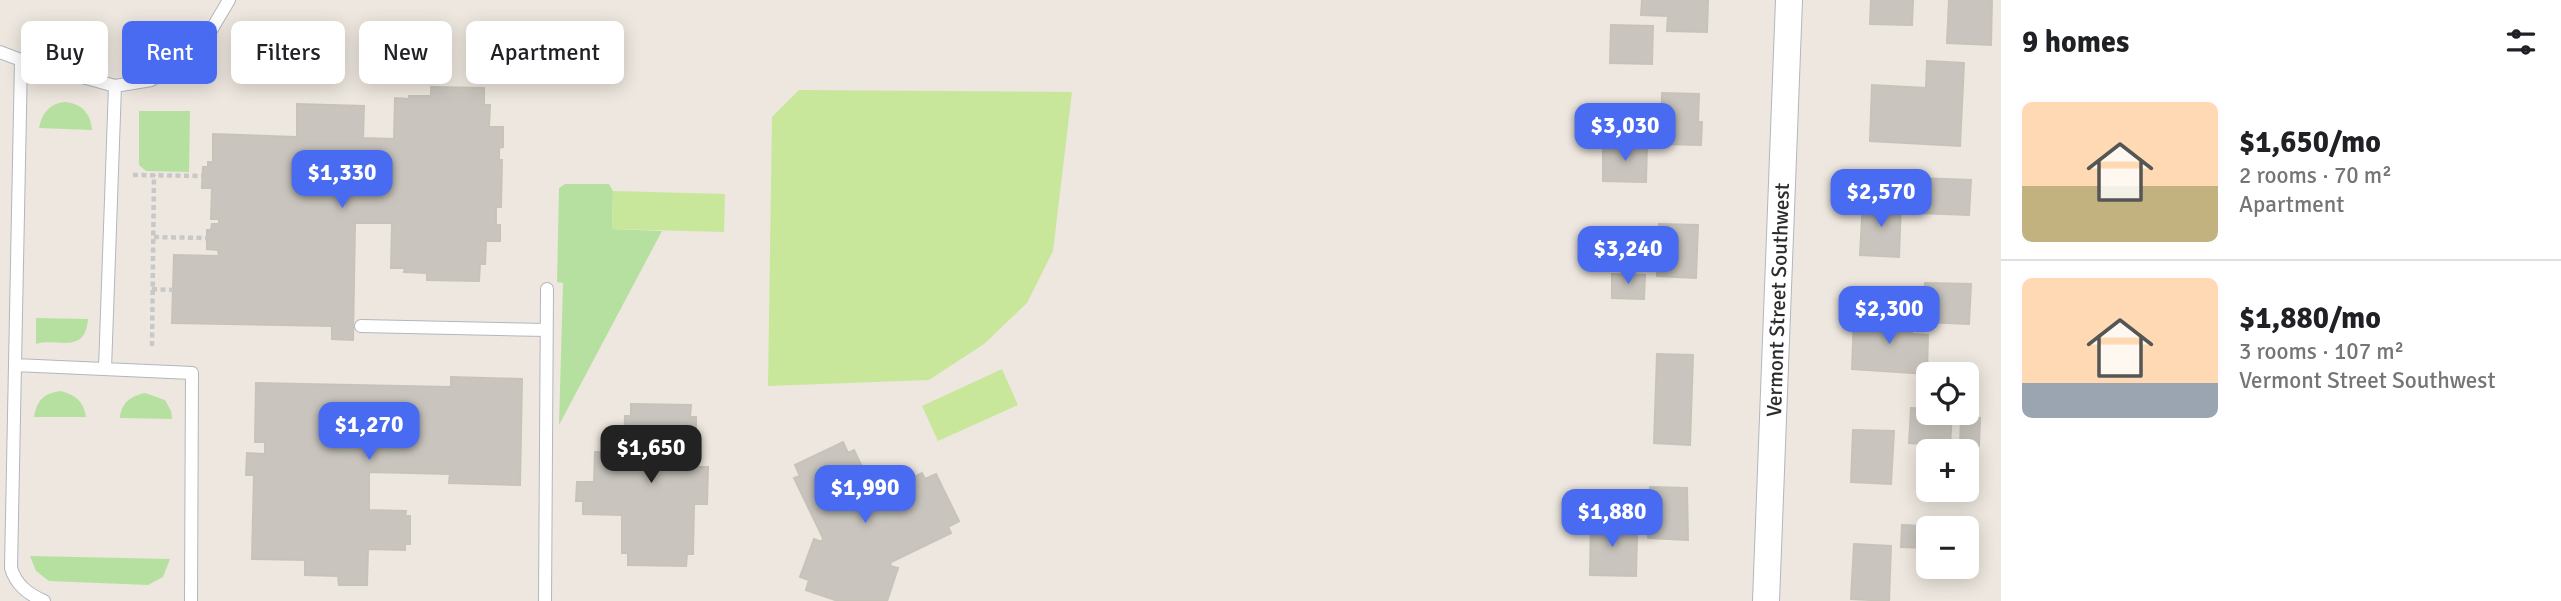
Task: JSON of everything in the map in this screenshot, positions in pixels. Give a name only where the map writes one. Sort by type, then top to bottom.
[{"type":"street","name":"Vermont Street Southwest","points":[[1766,601],[1789,0]]},
{"type":"lane","points":[[108,84],[115,86],[151,80],[200,49],[229,0]]},
{"type":"lane","points":[[0,52],[21,60],[10,568],[13,578],[21,587],[31,596],[44,601]]},
{"type":"lane","points":[[105,369],[115,86]]},
{"type":"lane","points":[[545,601],[547,289]]},
{"type":"lane","points":[[361,326],[547,330]]},
{"type":"lane","points":[[15,365],[192,373],[191,601]]},
{"type":"path","points":[[111,174],[202,176]]},
{"type":"path","points":[[152,346],[154,175]]},
{"type":"path","points":[[153,237],[207,238]]},
{"type":"path","points":[[152,289],[173,290]]},
{"type":"green space","points":[[799,90],[1072,92],[1053,251],[1027,303],[984,344],[929,380],[768,386],[772,117]]},
{"type":"green space","points":[[64,102],[75,104],[84,110],[90,119],[92,130],[39,128],[47,110]]},
{"type":"green space","points":[[139,111],[190,111],[189,172],[146,171],[139,165]]},
{"type":"green space","points":[[565,184],[609,184],[613,191],[612,229],[662,231],[559,425],[563,283],[557,282],[559,188]]},
{"type":"green space","points":[[613,191],[725,194],[724,232],[612,229]]},
{"type":"green space","points":[[36,318],[88,319],[86,330],[76,341],[36,344]]},
{"type":"green space","points":[[1002,369],[1018,405],[938,441],[922,406]]},
{"type":"green space","points":[[61,391],[78,400],[86,417],[34,417],[42,398]]},
{"type":"green space","points":[[145,393],[165,400],[172,419],[120,418],[122,408],[128,401]]},
{"type":"green space","points":[[30,556],[170,559],[163,577],[148,585],[49,581],[36,571]]},
{"type":"building","points":[[1642,0],[1708,0],[1707,32],[1667,31],[1668,16],[1641,15]]},
{"type":"building","points":[[1871,0],[1913,0],[1912,25],[1870,24]]},
{"type":"building","points":[[1949,0],[1992,0],[1991,45],[1947,43]]},
{"type":"building","points":[[1611,25],[1653,26],[1652,64],[1610,63]]},
{"type":"building","points":[[1927,61],[1964,63],[1960,146],[1870,141],[1872,85],[1926,88]]},
{"type":"building","points":[[431,87],[484,88],[484,105],[490,105],[489,127],[503,127],[503,147],[499,148],[499,160],[502,160],[501,207],[496,207],[496,225],[500,225],[500,241],[486,241],[485,264],[480,264],[479,281],[427,280],[427,273],[404,272],[405,268],[391,268],[392,223],[355,223],[353,340],[332,339],[332,326],[172,323],[174,255],[219,256],[218,250],[207,249],[207,230],[211,230],[212,224],[219,224],[219,219],[211,219],[212,188],[202,188],[203,167],[208,167],[208,162],[213,162],[213,134],[297,137],[297,104],[364,106],[363,138],[394,139],[395,98],[431,96]]},
{"type":"building","points":[[1662,93],[1699,94],[1701,145],[1661,144]]},
{"type":"building","points":[[1603,144],[1647,145],[1646,182],[1603,181]]},
{"type":"building","points":[[1919,178],[1971,180],[1969,215],[1918,213]]},
{"type":"building","points":[[1863,200],[1901,202],[1899,257],[1860,255]]},
{"type":"building","points":[[1659,224],[1698,225],[1696,278],[1657,276]]},
{"type":"building","points":[[1612,274],[1645,275],[1644,299],[1612,298]]},
{"type":"building","points":[[1925,283],[1971,284],[1969,324],[1923,322]]},
{"type":"building","points":[[1894,315],[1913,316],[1912,334],[1928,335],[1927,362],[1916,362],[1916,373],[1852,369],[1854,317],[1894,319]]},
{"type":"building","points":[[1657,354],[1693,355],[1690,445],[1654,443]]},
{"type":"building","points":[[451,377],[522,379],[520,485],[449,483],[450,474],[369,472],[369,510],[406,511],[405,516],[410,516],[410,544],[405,544],[405,550],[368,549],[367,585],[339,585],[338,576],[305,575],[305,560],[252,559],[254,475],[246,475],[247,453],[265,454],[265,442],[255,442],[256,383],[451,387]]},
{"type":"building","points":[[631,404],[691,405],[690,417],[696,417],[696,467],[708,467],[707,504],[694,504],[693,554],[687,554],[686,566],[628,565],[628,553],[622,553],[622,515],[583,514],[583,501],[576,501],[577,482],[594,482],[595,452],[624,453],[625,416],[631,416]]},
{"type":"building","points":[[1911,408],[1916,408],[1916,425],[1951,425],[1950,439],[1916,439],[1916,444],[1909,443]]},
{"type":"building","points":[[1980,418],[1979,446],[1979,439],[1960,439],[1961,425],[1979,425]]},
{"type":"building","points":[[1853,430],[1894,431],[1891,484],[1851,482]]},
{"type":"building","points":[[843,442],[848,453],[854,450],[876,496],[922,473],[925,479],[936,474],[959,521],[948,527],[951,533],[891,562],[890,566],[898,568],[887,601],[838,601],[806,590],[809,580],[800,577],[814,539],[822,542],[823,538],[794,478],[800,476],[795,465]]},
{"type":"building","points":[[1650,487],[1687,488],[1688,540],[1648,538]]},
{"type":"building","points":[[1591,518],[1626,520],[1626,536],[1637,536],[1636,576],[1590,575]]},
{"type":"building","points":[[1902,525],[1916,526],[1916,548],[1901,547]]},
{"type":"building","points":[[1854,544],[1891,546],[1889,601],[1851,599]]}]
